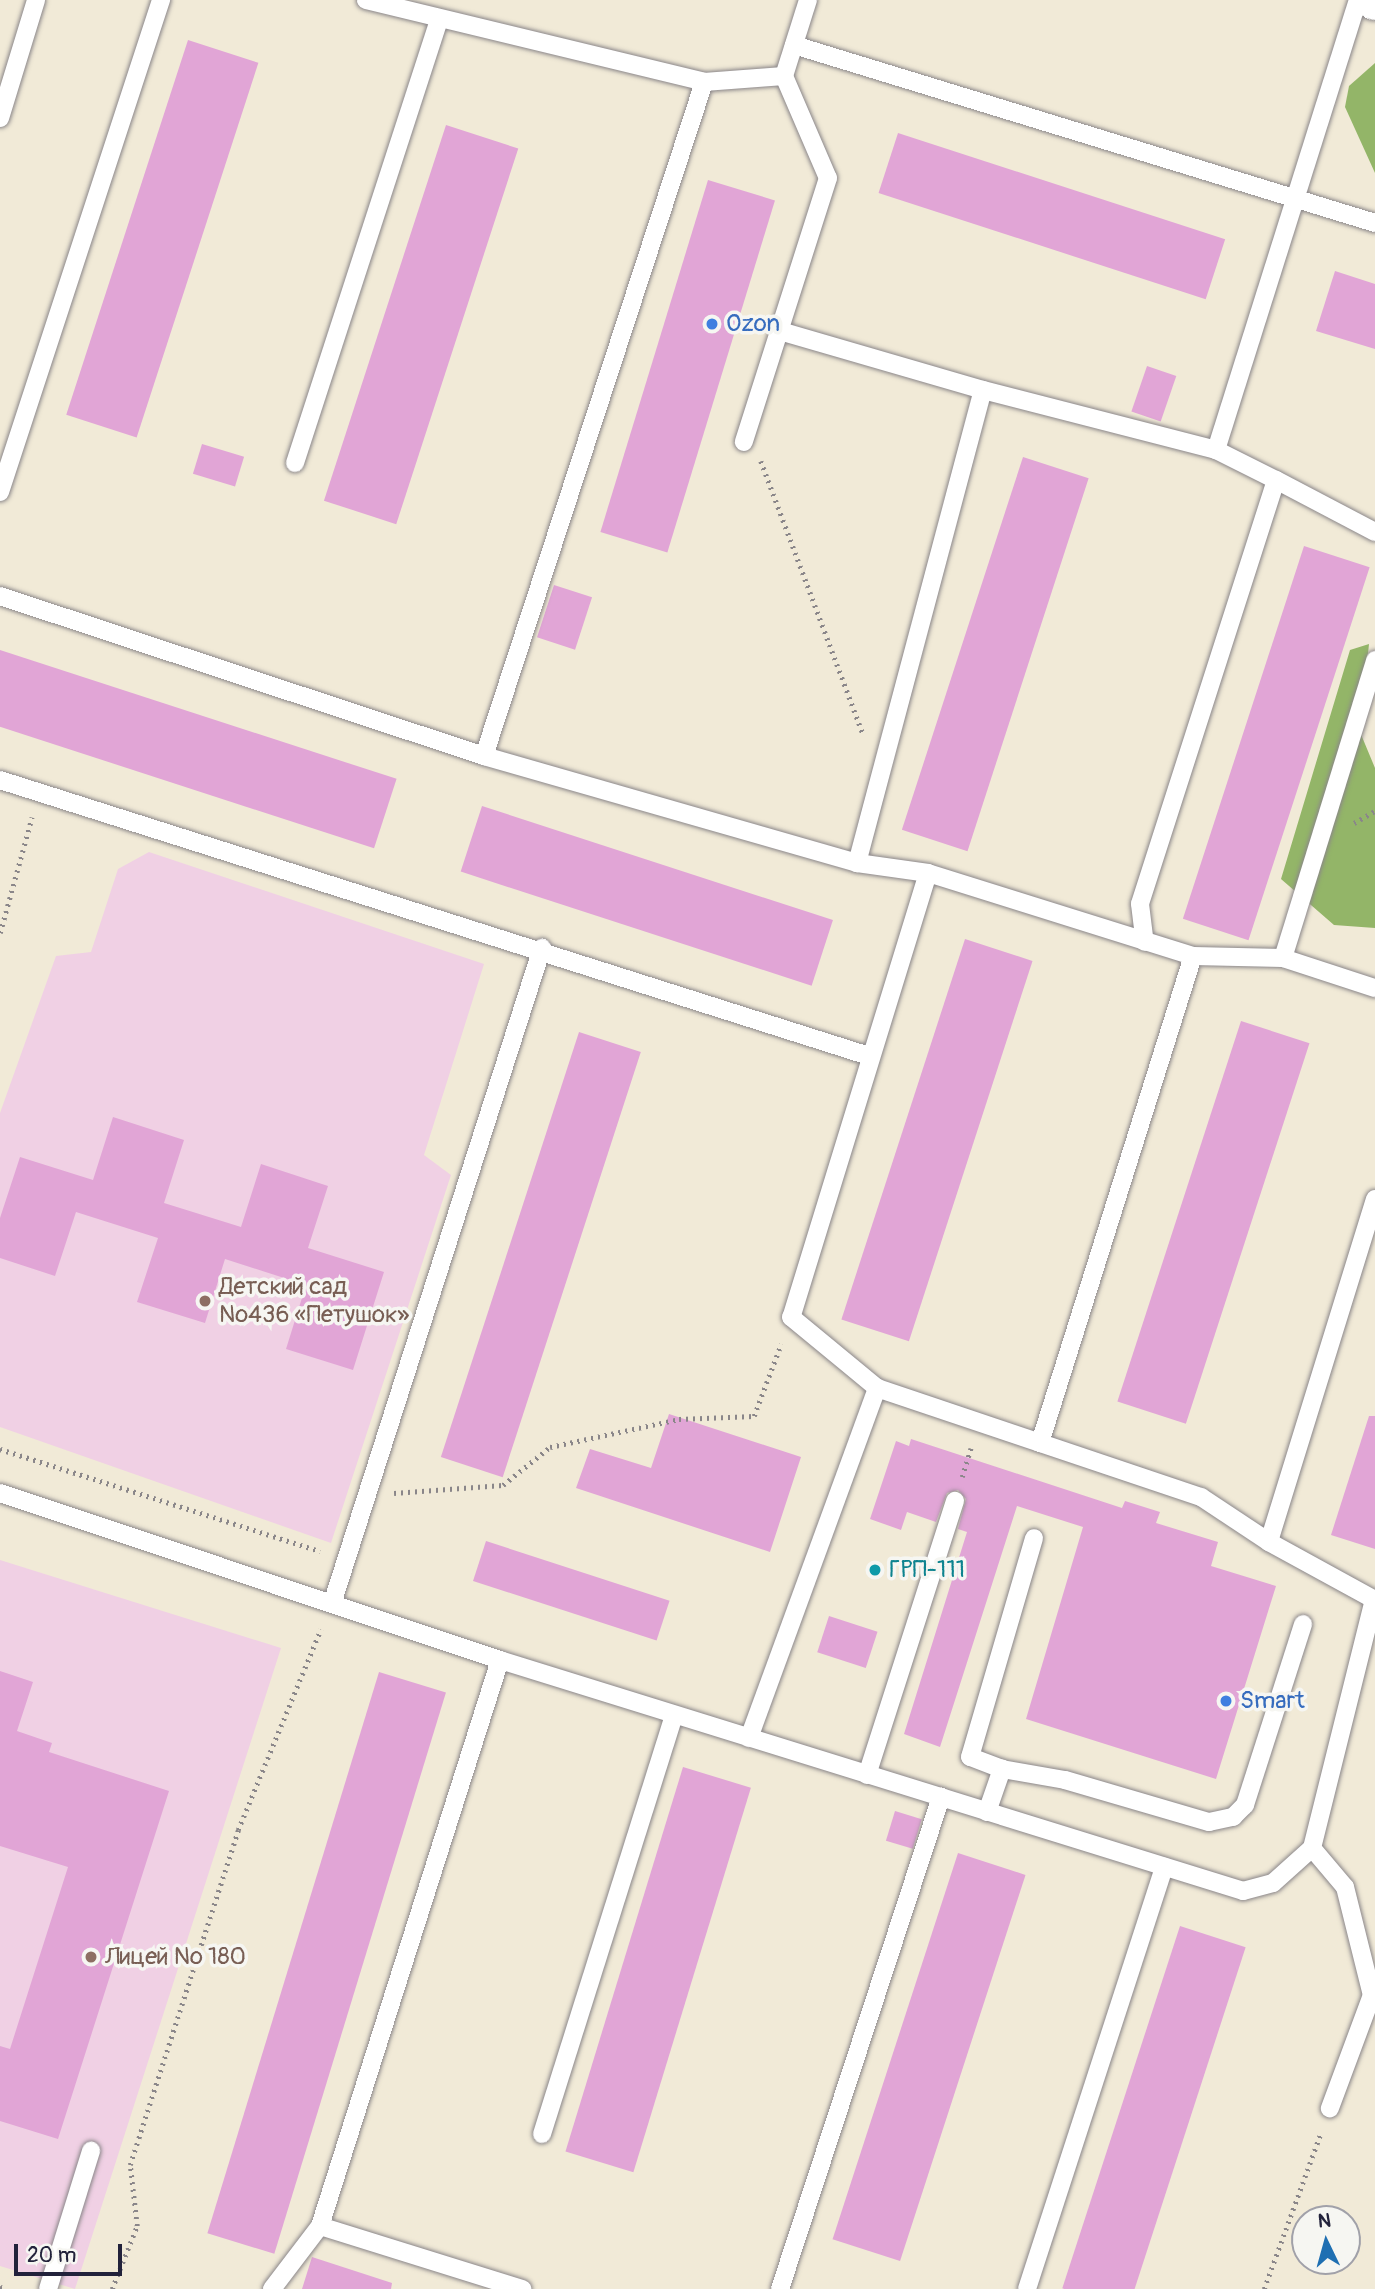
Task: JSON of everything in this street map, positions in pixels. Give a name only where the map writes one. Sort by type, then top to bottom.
[{"type":"lane","points":[[0,118],[36,0]]},
{"type":"lane","points":[[0,492],[161,0]]},
{"type":"lane","points":[[366,0],[439,21],[705,82],[784,76]]},
{"type":"lane","points":[[744,442],[828,178],[784,76],[808,0]]},
{"type":"lane","points":[[1216,450],[1358,0]]},
{"type":"lane","points":[[295,463],[439,21]]},
{"type":"lane","points":[[794,45],[1375,223]]},
{"type":"lane","points":[[484,756],[705,82]]},
{"type":"lane","points":[[780,331],[983,390],[1216,450],[1375,533]]},
{"type":"lane","points":[[856,863],[983,390]]},
{"type":"lane","points":[[1145,943],[1140,904],[1276,480]]},
{"type":"lane","points":[[0,596],[484,756],[856,863],[928,873],[1193,956],[1283,958],[1375,988]]},
{"type":"lane","points":[[1283,958],[1375,660]]},
{"type":"lane","points":[[0,780],[542,948],[869,1056]]},
{"type":"lane","points":[[0,1493],[500,1660],[1243,1892],[1273,1883],[1312,1848],[1374,1600],[1269,1542],[1201,1497],[877,1388],[791,1317],[869,1056],[928,873]]},
{"type":"lane","points":[[332,1604],[542,948]]},
{"type":"lane","points":[[1040,1443],[1193,956]]},
{"type":"lane","points":[[1269,1542],[1375,1199]]},
{"type":"lane","points":[[749,1738],[877,1388]]},
{"type":"lane","points":[[867,1774],[955,1501]]},
{"type":"lane","points":[[1034,1538],[970,1757],[1002,1769],[1066,1780],[1209,1822],[1233,1817],[1245,1805],[1303,1624]]},
{"type":"lane","points":[[272,2289],[320,2226],[500,1660]]},
{"type":"lane","points":[[542,2134],[674,1715]]},
{"type":"lane","points":[[987,1812],[1002,1769]]},
{"type":"lane","points":[[780,2289],[941,1797]]},
{"type":"lane","points":[[1312,1848],[1345,1887],[1372,1995],[1330,2108]]},
{"type":"lane","points":[[1027,2289],[1164,1867]]},
{"type":"lane","points":[[48,2289],[91,2151]]},
{"type":"lane","points":[[320,2226],[522,2289]]},
{"type":"path","points":[[744,442],[770,471],[880,780]]},
{"type":"path","points":[[0,933],[38,793]]},
{"type":"path","points":[[368,1495],[503,1485],[550,1447],[679,1419],[754,1416],[791,1317]]},
{"type":"path","points":[[955,1501],[978,1424]]},
{"type":"path","points":[[0,1449],[348,1559]]},
{"type":"path","points":[[112,2289],[136,2226],[135,2152],[238,1829],[332,1604]]},
{"type":"path","points":[[1264,2289],[1330,2108]]},
{"type":"path","points":[[0,2287],[6,2289]]},
{"type":"shaded area","name":"Детский сад №436 «Петушок»","points":[[149,852],[484,964],[424,1155],[451,1175],[331,1543],[0,1427],[0,1113],[56,956],[91,952],[118,869]]},
{"type":"shaded area","name":"Лицей № 180","points":[[0,1560],[281,1648],[75,2289],[0,2266]]},
{"type":"green space","points":[[1375,63],[1375,173],[1345,107],[1349,86]]},
{"type":"green space","points":[[1369,644],[1360,732],[1375,768],[1375,928],[1334,925],[1281,879],[1350,650]]},
{"type":"building","points":[[188,40],[258,63],[137,438],[66,415]]},
{"type":"building","points":[[446,125],[518,148],[396,524],[324,501]]},
{"type":"building","points":[[898,133],[1225,239],[1206,299],[879,193]]},
{"type":"building","points":[[708,180],[775,200],[667,552],[600,532]]},
{"type":"building","points":[[1335,271],[1375,284],[1375,349],[1316,331]]},
{"type":"building","points":[[1147,366],[1176,376],[1161,421],[1131,411]]},
{"type":"building","points":[[202,444],[244,457],[235,487],[193,474]]},
{"type":"building","points":[[1023,457],[1089,478],[967,851],[902,830]]},
{"type":"building","points":[[1304,546],[1370,567],[1248,940],[1183,919]]},
{"type":"building","points":[[554,585],[592,597],[575,650],[537,637]]},
{"type":"building","points":[[0,650],[397,779],[374,848],[0,727]]},
{"type":"building","points":[[482,806],[833,920],[812,986],[461,872]]},
{"type":"building","points":[[965,939],[1033,961],[909,1341],[841,1319]]},
{"type":"building","points":[[1241,1021],[1309,1043],[1186,1424],[1117,1401]]},
{"type":"building","points":[[579,1032],[641,1052],[503,1477],[441,1457]]},
{"type":"building","points":[[113,1117],[184,1140],[164,1203],[241,1227],[261,1164],[328,1186],[308,1248],[384,1272],[353,1370],[286,1349],[306,1285],[225,1259],[205,1323],[137,1302],[158,1238],[76,1212],[55,1276],[0,1258],[0,1218],[20,1157],[93,1180]]},
{"type":"building","points":[[669,1414],[801,1457],[770,1552],[576,1488],[590,1449],[651,1468]]},
{"type":"building","points":[[1369,1416],[1375,1416],[1375,1549],[1331,1535]]},
{"type":"building","points":[[911,1439],[1122,1508],[1125,1501],[1160,1512],[1156,1523],[1218,1542],[1211,1566],[1276,1586],[1216,1779],[1026,1719],[1083,1527],[1017,1506],[940,1747],[904,1734],[967,1532],[958,1529],[966,1499],[958,1490],[947,1493],[936,1522],[907,1512],[901,1530],[870,1519],[896,1441],[909,1446]]},
{"type":"building","points":[[486,1541],[670,1601],[657,1641],[473,1581]]},
{"type":"building","points":[[829,1616],[878,1632],[866,1668],[817,1652]]},
{"type":"building","points":[[0,1671],[33,1682],[17,1731],[52,1743],[49,1752],[169,1791],[58,2139],[0,2121],[0,2046],[10,2049],[68,1867],[0,1846]]},
{"type":"building","points":[[379,1672],[446,1692],[274,2254],[207,2233]]},
{"type":"building","points":[[683,1767],[751,1788],[633,2172],[565,2151]]},
{"type":"building","points":[[895,1811],[922,1819],[913,1849],[886,1841]]},
{"type":"building","points":[[958,1853],[1026,1875],[900,2261],[833,2239]]},
{"type":"building","points":[[1180,1926],[1246,1947],[1135,2289],[1062,2288]]},
{"type":"building","points":[[312,2257],[392,2283],[391,2289],[302,2289]]},
{"type":"place","name":"Ozon","points":[[712,324]]},
{"type":"place","name":"Детский сад №436 «Петушок»","points":[[205,1301]]},
{"type":"place","name":"ГРП-111","points":[[875,1570]]},
{"type":"place","name":"Smart","points":[[1226,1701]]},
{"type":"place","name":"Лицей № 180","points":[[91,1957]]}]
